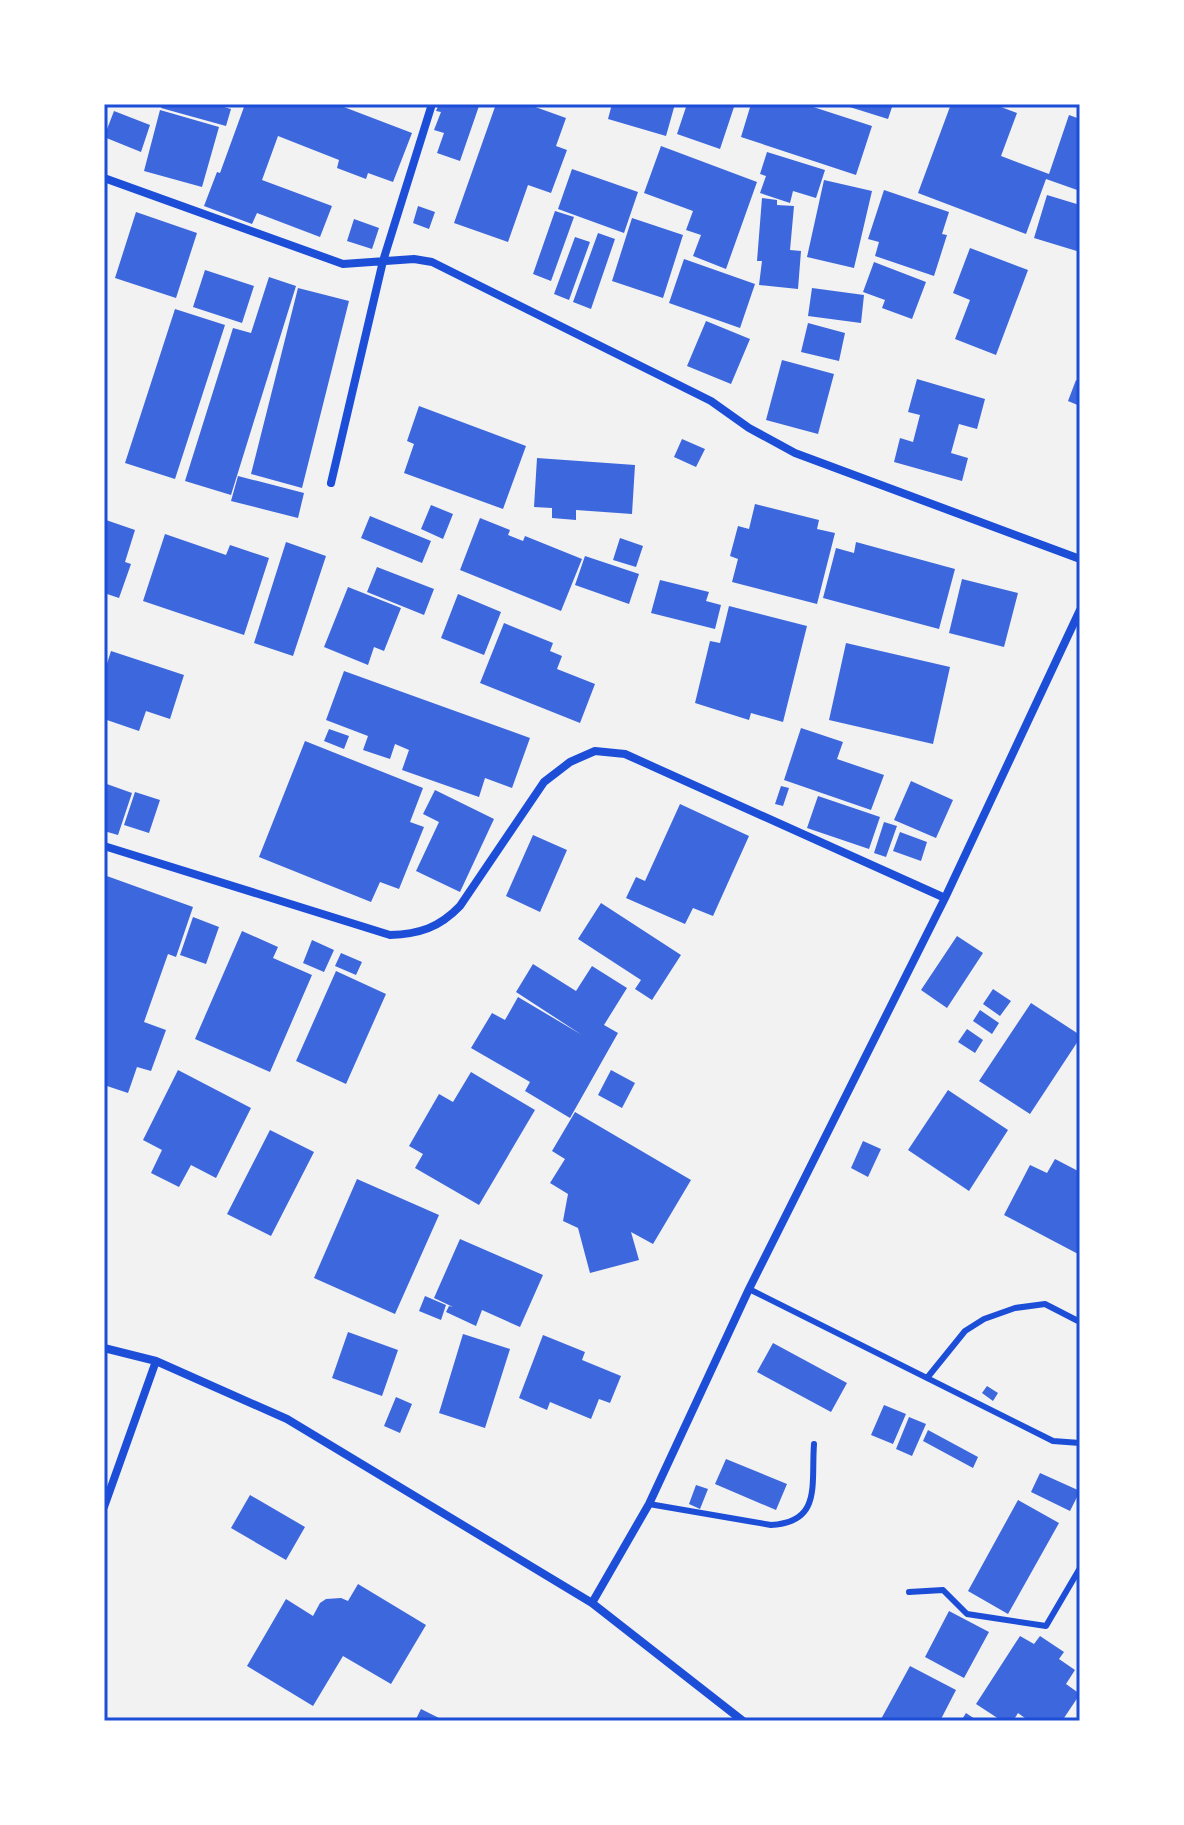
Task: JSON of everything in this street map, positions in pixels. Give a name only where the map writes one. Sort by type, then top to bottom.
[{"type":"street","points":[[331,483],[383,261],[432,104]]},
{"type":"street","points":[[104,178],[343,264],[414,259],[432,262],[711,401],[749,428],[795,453],[1080,559]]},
{"type":"street","points":[[592,1603],[649,1504],[749,1289],[945,898],[1080,610]]},
{"type":"street","points":[[104,846],[390,935],[416,934],[430,930],[449,918],[460,906],[544,782],[570,762],[595,751],[625,754],[945,898]]},
{"type":"street","points":[[104,1348],[156,1361],[287,1419],[592,1603],[743,1721]]},
{"type":"street","points":[[104,1507],[156,1361]]},
{"type":"lane","points":[[749,1289],[1053,1441],[1080,1443]]},
{"type":"lane","points":[[927,1378],[965,1331],[984,1319],[1015,1308],[1045,1304],[1080,1322]]},
{"type":"lane","points":[[649,1504],[771,1525],[787,1524],[801,1518],[810,1505],[814,1444]]},
{"type":"lane","points":[[909,1592],[943,1590],[967,1614],[1046,1626],[1080,1568]]},
{"type":"building","points":[[162,104],[214,104],[231,109],[226,126],[161,108]]},
{"type":"building","points":[[236,104],[336,104],[412,133],[393,182],[368,173],[366,179],[337,168],[339,160],[278,136],[262,180],[332,206],[320,237],[257,213],[252,224],[204,206],[217,172],[220,173],[244,107]]},
{"type":"building","points":[[439,104],[479,106],[460,161],[437,153],[444,133],[434,130],[441,112],[436,111]]},
{"type":"building","points":[[496,104],[527,104],[566,118],[556,146],[567,150],[551,193],[528,185],[508,242],[454,223]]},
{"type":"building","points":[[612,104],[675,104],[666,136],[608,119]]},
{"type":"building","points":[[687,104],[735,104],[720,149],[677,134]]},
{"type":"building","points":[[751,104],[804,104],[872,126],[856,175],[741,137]]},
{"type":"building","points":[[840,104],[893,104],[888,119]]},
{"type":"building","points":[[951,104],[993,104],[1017,113],[1001,156],[1049,174],[1069,115],[1080,119],[1080,191],[1046,179],[1026,234],[918,193]]},
{"type":"building","points":[[160,110],[219,127],[202,187],[144,171]]},
{"type":"building","points":[[114,111],[150,125],[141,152],[104,137]]},
{"type":"building","points":[[661,146],[757,182],[726,269],[693,256],[701,235],[686,230],[693,211],[644,193]]},
{"type":"building","points":[[767,152],[825,170],[816,198],[793,191],[790,203],[760,193],[766,176],[760,174]]},
{"type":"building","points":[[572,169],[638,192],[624,233],[558,209]]},
{"type":"building","points":[[824,180],[872,191],[854,268],[807,257]]},
{"type":"building","points":[[884,190],[949,212],[942,234],[947,235],[934,276],[875,256],[879,242],[868,239]]},
{"type":"building","points":[[1047,195],[1080,205],[1080,252],[1034,238]]},
{"type":"building","points":[[762,198],[777,200],[777,205],[794,206],[790,250],[801,251],[798,289],[759,285],[762,261],[757,261]]},
{"type":"building","points":[[418,206],[435,212],[429,229],[413,223]]},
{"type":"building","points":[[555,211],[574,217],[551,281],[533,274]]},
{"type":"building","points":[[136,212],[197,233],[176,298],[115,278]]},
{"type":"building","points":[[632,218],[683,235],[663,298],[612,281]]},
{"type":"building","points":[[354,219],[379,228],[372,249],[347,241]]},
{"type":"building","points":[[598,233],[615,239],[591,309],[573,302]]},
{"type":"building","points":[[575,237],[590,242],[569,300],[554,294]]},
{"type":"building","points":[[970,248],[1028,270],[996,355],[955,339],[970,300],[953,293]]},
{"type":"building","points":[[684,259],[755,284],[740,328],[669,303]]},
{"type":"building","points":[[874,262],[926,282],[912,319],[882,308],[885,300],[863,292]]},
{"type":"building","points":[[205,270],[254,286],[242,323],[193,307]]},
{"type":"building","points":[[269,277],[296,286],[231,495],[185,481],[233,328],[251,333]]},
{"type":"building","points":[[298,288],[349,301],[302,488],[251,474]]},
{"type":"building","points":[[812,288],[864,295],[861,323],[808,316]]},
{"type":"building","points":[[175,309],[225,325],[175,479],[125,463]]},
{"type":"building","points":[[706,321],[750,339],[731,384],[687,366]]},
{"type":"building","points":[[808,323],[845,333],[839,361],[801,352]]},
{"type":"building","points":[[782,360],[834,374],[818,434],[766,420]]},
{"type":"building","points":[[917,379],[985,399],[977,429],[959,424],[951,453],[968,458],[962,481],[894,462],[900,438],[913,442],[920,415],[908,412]]},
{"type":"building","points":[[1076,380],[1080,382],[1080,406],[1068,401]]},
{"type":"building","points":[[419,406],[526,446],[503,509],[404,473],[414,444],[407,441]]},
{"type":"building","points":[[682,439],[705,449],[696,467],[674,457]]},
{"type":"building","points":[[537,458],[635,465],[632,514],[576,510],[576,520],[552,518],[552,508],[534,507]]},
{"type":"building","points":[[238,476],[304,493],[298,518],[231,501]]},
{"type":"building","points":[[755,504],[819,520],[817,529],[835,533],[817,604],[732,582],[738,559],[730,556],[738,526],[749,529]]},
{"type":"building","points":[[431,505],[453,514],[443,539],[421,529]]},
{"type":"building","points":[[370,516],[431,541],[422,563],[361,538]]},
{"type":"building","points":[[480,518],[510,530],[508,535],[523,541],[525,536],[582,559],[561,611],[460,570]]},
{"type":"building","points":[[106,520],[135,530],[125,562],[131,564],[119,598],[104,593]]},
{"type":"building","points":[[165,534],[226,555],[230,545],[269,558],[244,635],[143,601]]},
{"type":"building","points":[[620,538],[643,546],[636,567],[613,560]]},
{"type":"building","points":[[286,542],[326,556],[293,656],[254,643]]},
{"type":"building","points":[[856,542],[955,569],[939,629],[823,598],[836,548],[854,553]]},
{"type":"building","points":[[585,556],[639,574],[629,604],[575,585]]},
{"type":"building","points":[[377,567],[434,589],[424,615],[367,592]]},
{"type":"building","points":[[962,579],[1018,593],[1004,647],[949,633]]},
{"type":"building","points":[[660,580],[709,592],[706,601],[721,605],[715,629],[651,613]]},
{"type":"building","points":[[348,587],[401,608],[384,651],[374,647],[368,665],[324,647]]},
{"type":"building","points":[[458,594],[501,612],[484,655],[441,638]]},
{"type":"building","points":[[729,606],[807,626],[783,722],[751,713],[749,720],[695,703],[710,641],[720,643]]},
{"type":"building","points":[[504,623],[553,643],[550,651],[562,656],[557,669],[595,684],[580,723],[480,683]]},
{"type":"building","points":[[846,643],[950,667],[933,744],[829,720]]},
{"type":"building","points":[[111,651],[184,675],[170,719],[146,711],[139,731],[104,719],[104,673]]},
{"type":"building","points":[[344,671],[530,738],[512,788],[485,778],[479,797],[402,770],[409,750],[395,744],[390,759],[363,750],[368,736],[326,720]]},
{"type":"building","points":[[801,728],[843,742],[837,759],[884,775],[871,810],[784,780]]},
{"type":"building","points":[[329,729],[349,736],[344,749],[324,741]]},
{"type":"building","points":[[305,741],[423,788],[410,822],[424,827],[399,889],[380,882],[371,902],[259,857]]},
{"type":"building","points":[[911,781],[953,800],[936,838],[894,820]]},
{"type":"building","points":[[104,783],[132,793],[118,835],[104,831]]},
{"type":"building","points":[[781,786],[789,788],[783,806],[775,804]]},
{"type":"building","points":[[435,790],[494,819],[460,892],[416,871],[439,822],[423,814]]},
{"type":"building","points":[[135,792],[160,800],[149,833],[124,825]]},
{"type":"building","points":[[818,796],[880,817],[869,849],[807,828]]},
{"type":"building","points":[[680,804],[749,836],[713,916],[693,908],[685,924],[626,898],[636,877],[645,881]]},
{"type":"building","points":[[884,822],[897,826],[886,857],[874,853]]},
{"type":"building","points":[[900,832],[927,842],[921,861],[893,851]]},
{"type":"building","points":[[533,835],[567,850],[540,912],[506,896]]},
{"type":"building","points":[[104,875],[193,907],[176,957],[168,954],[144,1022],[166,1030],[151,1071],[137,1067],[128,1093],[104,1085]]},
{"type":"building","points":[[601,903],[681,955],[652,1000],[635,989],[641,980],[578,939]]},
{"type":"building","points":[[193,917],[219,927],[206,964],[180,955]]},
{"type":"building","points":[[242,931],[278,947],[273,958],[312,975],[270,1072],[195,1039]]},
{"type":"building","points":[[957,936],[983,953],[947,1008],[921,990]]},
{"type":"building","points":[[312,940],[334,950],[324,972],[303,963]]},
{"type":"building","points":[[341,953],[362,962],[356,975],[335,966]]},
{"type":"building","points":[[533,964],[576,991],[592,966],[627,988],[604,1025],[618,1033],[570,1118],[525,1091],[530,1082],[471,1048],[492,1013],[505,1020],[518,997],[582,1035],[516,992]]},
{"type":"building","points":[[336,971],[386,994],[346,1084],[296,1061]]},
{"type":"building","points":[[993,989],[1011,1001],[1000,1016],[983,1004]]},
{"type":"building","points":[[1031,1003],[1080,1035],[1080,1038],[1030,1114],[979,1081]]},
{"type":"building","points":[[980,1010],[999,1023],[992,1034],[973,1021]]},
{"type":"building","points":[[967,1029],[983,1040],[975,1053],[958,1042]]},
{"type":"building","points":[[178,1070],[251,1108],[216,1178],[191,1165],[179,1187],[151,1173],[162,1150],[143,1140]]},
{"type":"building","points":[[611,1070],[635,1083],[622,1108],[598,1095]]},
{"type":"building","points":[[471,1072],[535,1110],[479,1205],[415,1168],[423,1154],[409,1146],[439,1094],[453,1102]]},
{"type":"building","points":[[948,1090],[1008,1130],[969,1191],[908,1150]]},
{"type":"building","points":[[575,1112],[691,1180],[653,1244],[631,1232],[639,1260],[590,1273],[578,1228],[563,1221],[568,1194],[550,1183],[565,1159],[552,1151]]},
{"type":"building","points":[[270,1130],[314,1152],[271,1236],[227,1214]]},
{"type":"building","points":[[863,1141],[881,1149],[868,1177],[851,1168]]},
{"type":"building","points":[[1055,1159],[1080,1172],[1080,1255],[1004,1215],[1030,1165],[1047,1173]]},
{"type":"building","points":[[357,1179],[439,1215],[395,1314],[314,1278]]},
{"type":"building","points":[[460,1239],[543,1275],[520,1327],[482,1310],[476,1326],[446,1312],[449,1306],[453,1307],[434,1298]]},
{"type":"building","points":[[425,1296],[446,1305],[441,1320],[419,1311]]},
{"type":"building","points":[[348,1332],[398,1350],[382,1396],[332,1378]]},
{"type":"building","points":[[463,1334],[510,1349],[485,1428],[439,1413]]},
{"type":"building","points":[[543,1335],[585,1352],[582,1360],[621,1376],[610,1403],[599,1399],[591,1419],[550,1402],[547,1410],[519,1398]]},
{"type":"building","points":[[773,1343],[847,1383],[831,1412],[757,1372]]},
{"type":"building","points":[[987,1386],[998,1393],[993,1401],[982,1393]]},
{"type":"building","points":[[396,1397],[412,1404],[400,1433],[384,1426]]},
{"type":"building","points":[[884,1405],[906,1414],[893,1444],[871,1435]]},
{"type":"building","points":[[909,1417],[926,1424],[912,1456],[896,1449]]},
{"type":"building","points":[[928,1430],[978,1457],[973,1468],[923,1441]]},
{"type":"building","points":[[726,1459],[787,1484],[776,1510],[715,1484]]},
{"type":"building","points":[[1040,1473],[1080,1491],[1070,1511],[1031,1492]]},
{"type":"building","points":[[696,1485],[708,1489],[700,1509],[689,1504]]},
{"type":"building","points":[[250,1495],[305,1527],[286,1560],[231,1528]]},
{"type":"building","points":[[1018,1500],[1059,1523],[1008,1614],[968,1591]]},
{"type":"building","points":[[358,1584],[426,1625],[391,1684],[343,1656],[313,1706],[247,1666],[286,1599],[313,1616],[326,1599],[348,1601]]},
{"type":"building","points":[[949,1611],[989,1632],[964,1678],[925,1657]]},
{"type":"building","points":[[1020,1636],[1034,1644],[1040,1636],[1064,1652],[1059,1659],[1075,1670],[1066,1684],[1080,1694],[1062,1721],[1029,1721],[1018,1713],[1013,1721],[1002,1721],[976,1704]]},
{"type":"building","points":[[910,1666],[956,1690],[940,1721],[880,1721]]},
{"type":"building","points":[[421,1709],[445,1721],[415,1721]]},
{"type":"building","points":[[966,1713],[978,1721],[961,1721]]}]
